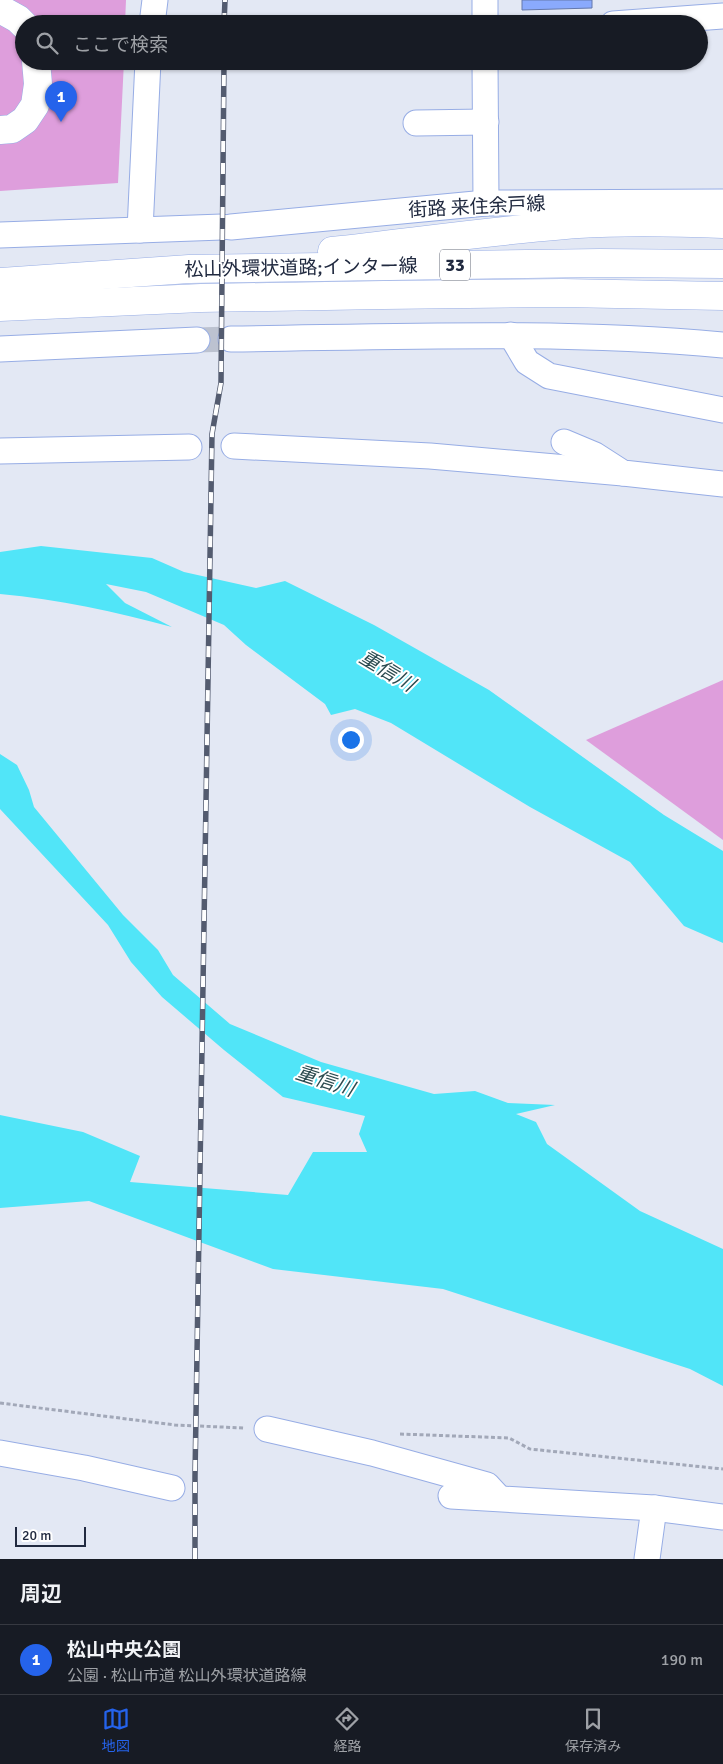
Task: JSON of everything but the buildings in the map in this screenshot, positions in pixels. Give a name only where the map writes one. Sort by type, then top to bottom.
[{"type":"main road","points":[[0,9],[15,17]]},
{"type":"main road","points":[[0,130],[12,129],[25,120],[35,105],[38,84],[37,70]]},
{"type":"main road","points":[[189,269],[492,232],[579,224],[690,222],[723,224]]},
{"type":"main road","name":"松山外環状道路;インター線","points":[[0,282],[189,269],[600,263],[723,264]]},
{"type":"main road","name":"松山外環状道路;インター線","points":[[0,307],[200,298],[384,295],[562,293],[723,296]]},
{"type":"main road","points":[[384,295],[723,313]]},
{"type":"street","points":[[153,15],[155,0]]},
{"type":"street","points":[[485,0],[485,15]]},
{"type":"street","points":[[708,17],[723,16]]},
{"type":"street","points":[[140,230],[148,70]]},
{"type":"street","points":[[485,70],[486,203]]},
{"type":"street","points":[[416,123],[486,122]]},
{"type":"street","name":"街路 来住余戸線","points":[[0,234],[226,227],[486,203],[723,202]]},
{"type":"street","points":[[511,335],[527,362],[549,376],[723,410]]},
{"type":"street","points":[[231,339],[511,335],[653,338],[723,345]]},
{"type":"street","points":[[0,349],[197,340]]},
{"type":"street","points":[[564,442],[595,455],[623,473]]},
{"type":"street","points":[[234,446],[430,456],[723,484]]},
{"type":"street","points":[[0,451],[189,447]]},
{"type":"street","points":[[267,1429],[372,1453],[488,1484],[501,1499]]},
{"type":"street","points":[[0,1452],[84,1468],[172,1488]]},
{"type":"street","points":[[450,1496],[654,1508],[723,1517]]},
{"type":"street","points":[[647,1559],[654,1508]]},
{"type":"shaded area","points":[[0,0],[126,0],[125,15],[15,15],[15,70],[124,70],[118,183],[0,191]]},
{"type":"shaded area","points":[[723,680],[723,840],[586,740]]},
{"type":"water","name":"重信川","points":[[41,546],[152,558],[184,572],[256,588],[285,581],[374,625],[489,690],[664,815],[723,851],[723,943],[684,926],[630,862],[530,807],[391,723],[355,709],[331,715],[325,704],[246,645],[224,625],[146,592],[106,584],[125,603],[172,627],[87,607],[0,594],[0,552]]},
{"type":"water","name":"重信川","points":[[0,754],[17,765],[29,790],[34,807],[123,915],[158,950],[173,975],[230,1024],[321,1062],[434,1094],[475,1091],[508,1103],[555,1105],[516,1114],[536,1122],[547,1144],[640,1211],[723,1249],[723,1386],[690,1369],[443,1289],[273,1269],[89,1201],[0,1208],[0,1115],[83,1132],[140,1156],[130,1182],[288,1195],[313,1152],[367,1152],[359,1134],[365,1116],[283,1097],[162,997],[131,962],[108,925],[0,809]]},
{"type":"tunnel","points":[[197,340],[231,339]]},
{"type":"railway","points":[[224,15],[225,0]]},
{"type":"railway","points":[[195,1559],[212,434],[221,383],[224,70]]},
{"type":"place","name":"松山中央公園","points":[[61,122]]}]
